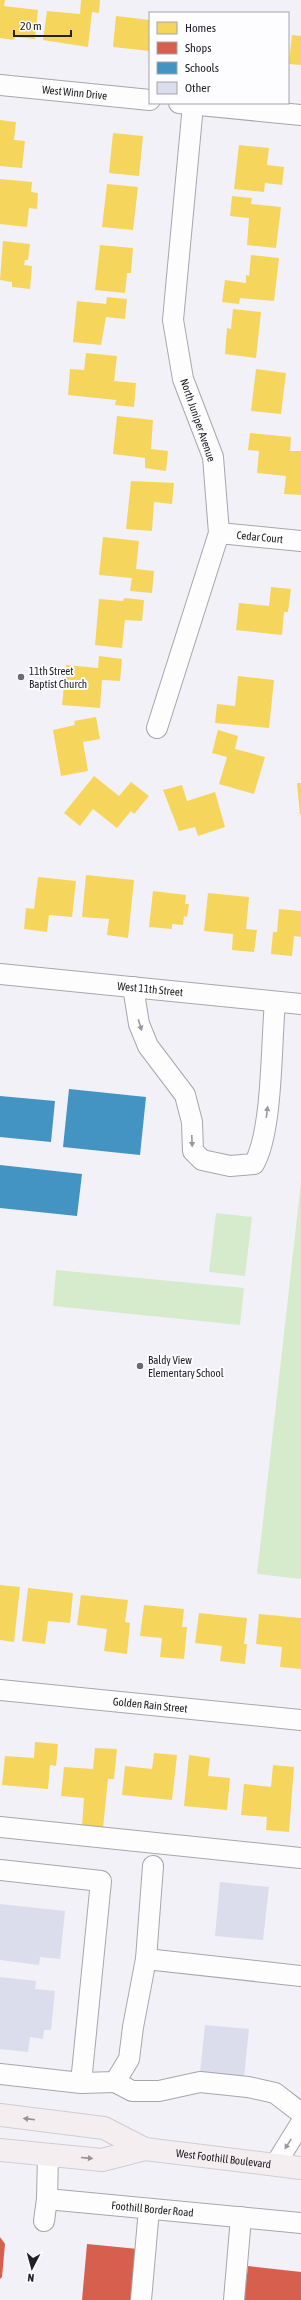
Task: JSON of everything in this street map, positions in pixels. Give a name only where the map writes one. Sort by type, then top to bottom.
[{"type":"main road","name":"West Foothill Boulevard","points":[[0,2116],[104,2128],[146,2149],[301,2168]]},
{"type":"main road","name":"West Foothill Boulevard","points":[[0,2150],[102,2160],[146,2149]]},
{"type":"street","name":"West Winn Drive","points":[[0,85],[149,100]]},
{"type":"street","points":[[186,104],[301,115]]},
{"type":"street","name":"North Juniper Avenue","points":[[157,728],[219,533],[213,457],[183,379],[173,320],[186,104]]},
{"type":"street","name":"Cedar Court","points":[[219,533],[301,541]]},
{"type":"street","name":"West 11th Street","points":[[0,974],[301,1004]]},
{"type":"street","points":[[132,987],[139,1024],[148,1046],[185,1094],[192,1122],[193,1151],[202,1160],[230,1166],[254,1164],[261,1152],[267,1111],[275,1002]]},
{"type":"street","name":"Golden Rain Street","points":[[0,1690],[301,1720]]},
{"type":"street","points":[[0,1827],[301,1858]]},
{"type":"street","points":[[115,2082],[129,2059],[132,2027],[146,1959],[153,1866]]},
{"type":"street","points":[[0,1870],[102,1881],[81,2083]]},
{"type":"street","points":[[146,1959],[301,1976]]},
{"type":"street","points":[[0,2074],[81,2083],[115,2082],[132,2091],[159,2091],[200,2082],[248,2087],[276,2093],[301,2113]]},
{"type":"street","points":[[275,2165],[301,2123]]},
{"type":"street","points":[[44,2221],[47,2198],[48,2155]]},
{"type":"street","name":"Foothill Border Road","points":[[47,2198],[301,2223]]},
{"type":"street","points":[[141,2300],[149,2209]]},
{"type":"street","points":[[234,2300],[242,2217]]},
{"type":"green space","points":[[301,1182],[301,1579],[257,1574]]},
{"type":"green space","points":[[216,1213],[252,1217],[245,1276],[209,1272]]},
{"type":"green space","points":[[56,1270],[244,1288],[240,1325],[53,1306]]},
{"type":"building: Homes","points":[[0,0],[5,0],[4,6],[38,10],[35,39],[15,37],[14,40],[0,38]]},
{"type":"building: Homes","points":[[81,0],[100,0],[99,13],[92,12],[88,47],[43,40],[47,11],[80,14]]},
{"type":"building: Homes","points":[[116,16],[149,20],[149,51],[113,47]]},
{"type":"building: Homes","points":[[292,35],[301,36],[301,65],[289,64]]},
{"type":"building: Homes","points":[[0,120],[16,122],[14,140],[25,141],[22,168],[0,166]]},
{"type":"building: Homes","points":[[113,133],[143,136],[139,176],[109,173]]},
{"type":"building: Homes","points":[[239,145],[269,148],[267,165],[284,167],[282,185],[265,183],[264,192],[234,189]]},
{"type":"building: Homes","points":[[0,179],[32,182],[31,192],[38,193],[37,209],[29,208],[27,227],[0,224]]},
{"type":"building: Homes","points":[[107,184],[138,187],[133,230],[102,227]]},
{"type":"building: Homes","points":[[232,196],[252,198],[251,204],[281,207],[276,248],[247,245],[249,218],[230,216]]},
{"type":"building: Homes","points":[[3,241],[30,244],[28,260],[25,260],[24,265],[32,266],[30,289],[12,287],[12,282],[0,280]]},
{"type":"building: Homes","points":[[100,245],[133,248],[131,273],[127,273],[125,293],[95,290]]},
{"type":"building: Homes","points":[[251,255],[279,258],[274,301],[240,298],[239,304],[222,302],[225,280],[246,283],[246,275],[249,276]]},
{"type":"building: Homes","points":[[107,297],[127,299],[125,319],[106,317],[101,345],[73,342],[77,301],[106,304]]},
{"type":"building: Homes","points":[[233,309],[261,312],[256,358],[225,354],[227,328],[231,329]]},
{"type":"building: Homes","points":[[86,353],[117,356],[114,381],[136,383],[134,407],[115,405],[116,400],[68,395],[70,369],[84,370]]},
{"type":"building: Homes","points":[[256,369],[286,373],[281,414],[251,411]]},
{"type":"building: Homes","points":[[117,416],[153,420],[151,449],[168,451],[166,471],[145,468],[145,458],[113,454]]},
{"type":"building: Homes","points":[[250,433],[291,437],[290,451],[301,451],[301,495],[284,494],[286,476],[257,473],[259,451],[248,450]]},
{"type":"building: Homes","points":[[131,481],[174,483],[172,504],[154,502],[152,531],[126,529]]},
{"type":"building: Homes","points":[[103,537],[139,541],[136,569],[154,571],[152,593],[130,591],[132,578],[99,575]]},
{"type":"building: Homes","points":[[271,587],[291,589],[288,612],[284,612],[282,635],[236,630],[239,603],[269,606]]},
{"type":"building: Homes","points":[[124,598],[144,600],[142,621],[125,620],[122,648],[95,645],[99,599],[123,601]]},
{"type":"building: Homes","points":[[99,656],[122,659],[120,681],[102,680],[100,708],[62,705],[66,665],[98,668]]},
{"type":"building: Homes","points":[[238,676],[274,680],[269,728],[215,723],[217,704],[235,706]]},
{"type":"building: Homes","points":[[96,717],[100,739],[83,742],[88,771],[61,776],[53,730],[75,725],[74,721]]},
{"type":"building: Homes","points":[[218,730],[238,736],[235,749],[265,757],[254,794],[219,784],[227,757],[212,753]]},
{"type":"building: Homes","points":[[94,776],[119,796],[131,782],[149,796],[134,814],[131,811],[117,828],[93,809],[80,826],[64,813]]},
{"type":"building: Homes","points":[[297,783],[301,783],[301,815],[300,815]]},
{"type":"building: Homes","points":[[182,785],[187,801],[215,792],[225,827],[198,836],[195,827],[179,831],[163,790]]},
{"type":"building: Homes","points":[[86,875],[134,880],[128,938],[107,935],[109,919],[82,917]]},
{"type":"building: Homes","points":[[38,877],[76,881],[72,917],[49,915],[47,932],[24,929],[26,908],[34,909]]},
{"type":"building: Homes","points":[[153,891],[186,895],[185,904],[189,904],[187,917],[184,916],[183,925],[172,924],[172,929],[149,927]]},
{"type":"building: Homes","points":[[208,893],[249,897],[246,929],[257,930],[254,952],[232,950],[233,934],[204,931]]},
{"type":"building: Homes","points":[[279,909],[301,911],[301,937],[294,936],[292,956],[271,954],[273,932],[277,932]]},
{"type":"building: Homes","points":[[0,1585],[20,1587],[14,1642],[0,1640]]},
{"type":"building: Homes","points":[[28,1588],[73,1593],[70,1623],[48,1621],[45,1644],[22,1641]]},
{"type":"building: Homes","points":[[81,1595],[128,1600],[125,1622],[130,1623],[127,1654],[104,1651],[107,1629],[77,1625]]},
{"type":"building: Homes","points":[[144,1605],[184,1609],[182,1627],[187,1627],[184,1659],[160,1657],[162,1638],[140,1636]]},
{"type":"building: Homes","points":[[199,1613],[247,1618],[244,1644],[247,1644],[245,1664],[220,1661],[222,1646],[195,1643]]},
{"type":"building: Homes","points":[[259,1614],[301,1618],[301,1669],[280,1667],[282,1647],[256,1644]]},
{"type":"building: Homes","points":[[35,1742],[58,1744],[56,1766],[50,1765],[48,1789],[2,1785],[5,1756],[34,1758]]},
{"type":"building: Homes","points":[[95,1748],[117,1749],[114,1779],[108,1779],[103,1828],[82,1826],[84,1798],[61,1796],[64,1767],[93,1769]]},
{"type":"building: Homes","points":[[154,1753],[177,1755],[172,1800],[122,1795],[125,1766],[152,1769]]},
{"type":"building: Homes","points":[[189,1755],[210,1758],[208,1776],[230,1778],[227,1810],[184,1806]]},
{"type":"building: Homes","points":[[273,1765],[294,1767],[289,1832],[266,1830],[267,1817],[241,1815],[244,1784],[271,1787]]},
{"type":"building: Shops","points":[[0,2237],[5,2244],[2,2277],[0,2279]]},
{"type":"building: Shops","points":[[87,2244],[138,2249],[133,2300],[82,2300]]},
{"type":"building: Shops","points":[[248,2266],[301,2272],[301,2300],[244,2300]]},
{"type":"building: Schools","points":[[69,1089],[146,1097],[140,1155],[63,1147]]},
{"type":"building: Schools","points":[[0,1096],[55,1101],[51,1142],[0,1137]]},
{"type":"building: Schools","points":[[0,1165],[82,1174],[77,1216],[0,1208]]},
{"type":"building: Other","points":[[220,1882],[269,1887],[263,1940],[215,1936]]},
{"type":"building: Other","points":[[0,1904],[65,1911],[60,1959],[40,1957],[39,1965],[0,1960]]},
{"type":"building: Other","points":[[0,1977],[36,1981],[35,1989],[55,1991],[51,2030],[44,2030],[43,2039],[30,2037],[28,2052],[0,2049]]},
{"type":"building: Other","points":[[205,2025],[249,2029],[244,2077],[200,2073]]},
{"type":"place","name":"11th Street Baptist Church","points":[[21,677]]},
{"type":"place","name":"Baldy View Elementary School","points":[[140,1366]]}]
